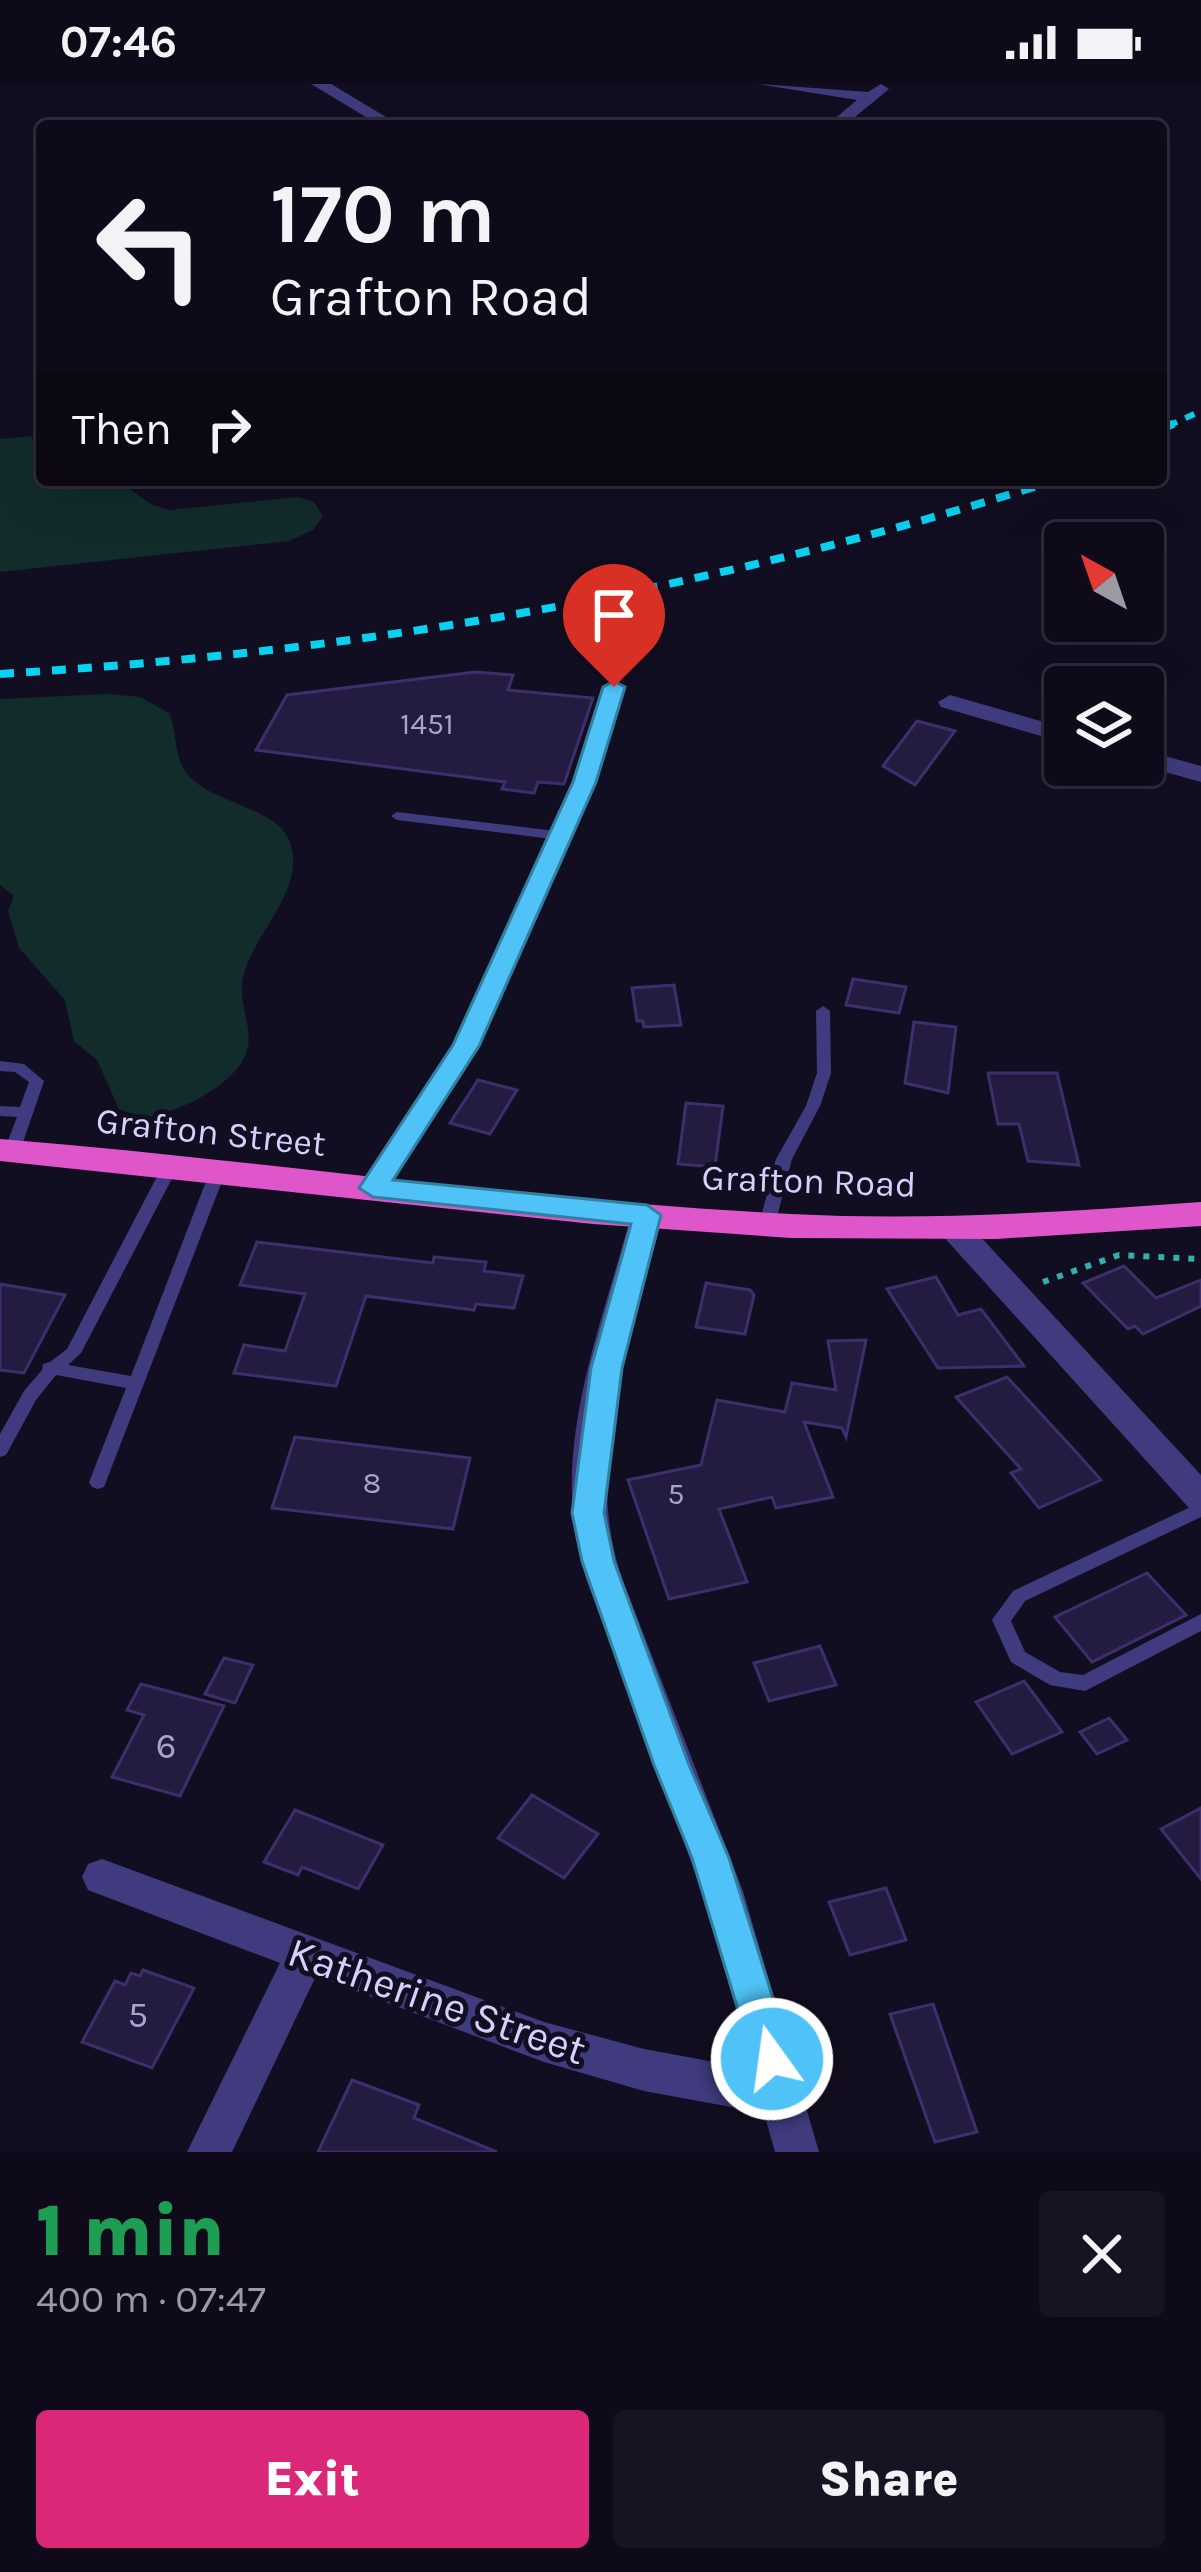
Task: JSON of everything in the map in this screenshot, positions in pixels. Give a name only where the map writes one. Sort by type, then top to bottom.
[{"type":"highway","name":"Grafton Street","points":[[6,1150],[414,1192]]},
{"type":"highway","name":"Grafton Road","points":[[414,1192],[767,1225],[953,1227],[1201,1214]]},
{"type":"street","points":[[319,84],[382,120]]},
{"type":"street","points":[[765,84],[879,90]]},
{"type":"street","points":[[842,120],[879,90]]},
{"type":"street","points":[[950,702],[1044,730]]},
{"type":"street","points":[[1164,764],[1201,774]]},
{"type":"street","points":[[647,1215],[607,1368],[588,1513],[598,1561],[747,1966],[797,2152]]},
{"type":"street","points":[[953,1227],[1201,1498]]},
{"type":"street","name":"Katherine Street","points":[[102,1876],[305,1956],[565,2048],[644,2070],[781,2095]]},
{"type":"street","points":[[209,2152],[305,1956]]},
{"type":"lane","points":[[373,1188],[466,1046],[584,782],[614,687]]},
{"type":"lane","points":[[397,817],[560,836]]},
{"type":"lane","points":[[767,1225],[784,1159],[813,1106],[824,1072],[823,1011]]},
{"type":"lane","points":[[0,1066],[19,1067],[37,1082],[27,1113],[6,1150]]},
{"type":"lane","points":[[0,1111],[27,1113]]},
{"type":"lane","points":[[0,1450],[33,1387],[49,1368],[73,1353],[170,1167]]},
{"type":"lane","points":[[98,1482],[218,1171]]},
{"type":"lane","points":[[49,1368],[136,1383]]},
{"type":"lane","points":[[1201,1509],[1019,1596],[1001,1620],[1018,1657],[1057,1679],[1085,1682],[1201,1622]]},
{"type":"path","points":[[1043,1282],[1119,1255],[1201,1258]]},
{"type":"green space","points":[[31,436],[36,447],[36,486],[125,486],[169,510],[298,497],[314,502],[323,516],[313,530],[289,541],[0,572],[0,439]]},
{"type":"green space","points":[[140,697],[169,713],[188,775],[212,792],[270,819],[288,838],[293,857],[285,895],[246,967],[242,985],[249,1036],[245,1056],[209,1093],[143,1118],[119,1109],[97,1060],[74,1041],[65,1000],[19,948],[8,911],[14,896],[0,885],[0,699]]},
{"type":"building","points":[[475,672],[513,675],[508,690],[593,698],[564,784],[538,782],[534,793],[502,789],[505,782],[256,750],[287,695]]},
{"type":"building","points":[[917,721],[955,731],[915,785],[883,766]]},
{"type":"building","points":[[853,979],[906,987],[899,1013],[846,1005]]},
{"type":"building","points":[[674,985],[681,1025],[644,1027],[643,1021],[637,1021],[632,988]]},
{"type":"building","points":[[914,1022],[956,1027],[948,1093],[905,1083]]},
{"type":"building","points":[[988,1073],[1057,1073],[1079,1165],[1028,1161],[1019,1124],[998,1124]]},
{"type":"building","points":[[478,1080],[517,1090],[490,1134],[450,1123]]},
{"type":"building","points":[[686,1103],[723,1106],[715,1167],[678,1164]]},
{"type":"building","points":[[257,1242],[433,1263],[434,1257],[486,1262],[484,1271],[523,1276],[514,1308],[476,1304],[474,1310],[366,1296],[336,1386],[234,1373],[244,1345],[285,1351],[305,1294],[240,1285]]},
{"type":"building","points":[[1124,1266],[1156,1298],[1201,1280],[1201,1306],[1143,1334],[1135,1326],[1128,1329],[1083,1283]]},
{"type":"building","points":[[936,1277],[958,1315],[981,1309],[1024,1366],[938,1368],[887,1289]]},
{"type":"building","points":[[706,1283],[750,1290],[754,1295],[745,1334],[696,1327]]},
{"type":"building","points":[[0,1284],[65,1295],[24,1373],[0,1370]]},
{"type":"building","points":[[866,1340],[846,1437],[842,1428],[804,1422],[833,1497],[776,1508],[772,1497],[719,1509],[747,1582],[669,1599],[628,1480],[701,1465],[717,1400],[785,1412],[792,1383],[836,1390],[828,1341]]},
{"type":"building","points":[[1007,1377],[1101,1480],[1039,1508],[1011,1473],[1021,1469],[956,1397]]},
{"type":"building","points":[[295,1437],[470,1458],[453,1529],[272,1508]]},
{"type":"building","points":[[1147,1573],[1186,1615],[1092,1662],[1055,1617]]},
{"type":"building","points":[[820,1646],[836,1685],[769,1701],[754,1663]]},
{"type":"building","points":[[224,1658],[253,1665],[235,1703],[205,1694]]},
{"type":"building","points":[[1024,1681],[1062,1732],[1012,1754],[976,1702]]},
{"type":"building","points":[[141,1684],[224,1706],[180,1796],[112,1777],[144,1715],[127,1710]]},
{"type":"building","points":[[1109,1718],[1127,1740],[1097,1754],[1080,1732]]},
{"type":"building","points":[[532,1795],[598,1834],[564,1878],[498,1838]]},
{"type":"building","points":[[1201,1808],[1201,1879],[1161,1829]]},
{"type":"building","points":[[295,1810],[383,1845],[358,1889],[302,1867],[298,1875],[264,1862]]},
{"type":"building","points":[[886,1888],[906,1940],[850,1955],[829,1902]]},
{"type":"building","points":[[143,1970],[194,1988],[152,2068],[82,2042],[115,1981],[125,1985],[131,1973],[140,1976]]},
{"type":"building","points":[[933,2004],[977,2132],[935,2142],[890,2014]]},
{"type":"building","points":[[352,2080],[419,2105],[414,2118],[497,2152],[318,2152]]},
{"type":"railway","points":[[1168,426],[1201,411]]},
{"type":"railway","points":[[1168,426],[1175,423]]},
{"type":"railway","points":[[0,674],[272,650],[534,611],[794,555],[1036,486]]},
{"type":"route","points":[[614,687],[584,782],[466,1046],[373,1188],[647,1215],[607,1368],[588,1482],[588,1513],[598,1561],[671,1765],[711,1858],[772,2059]]}]
